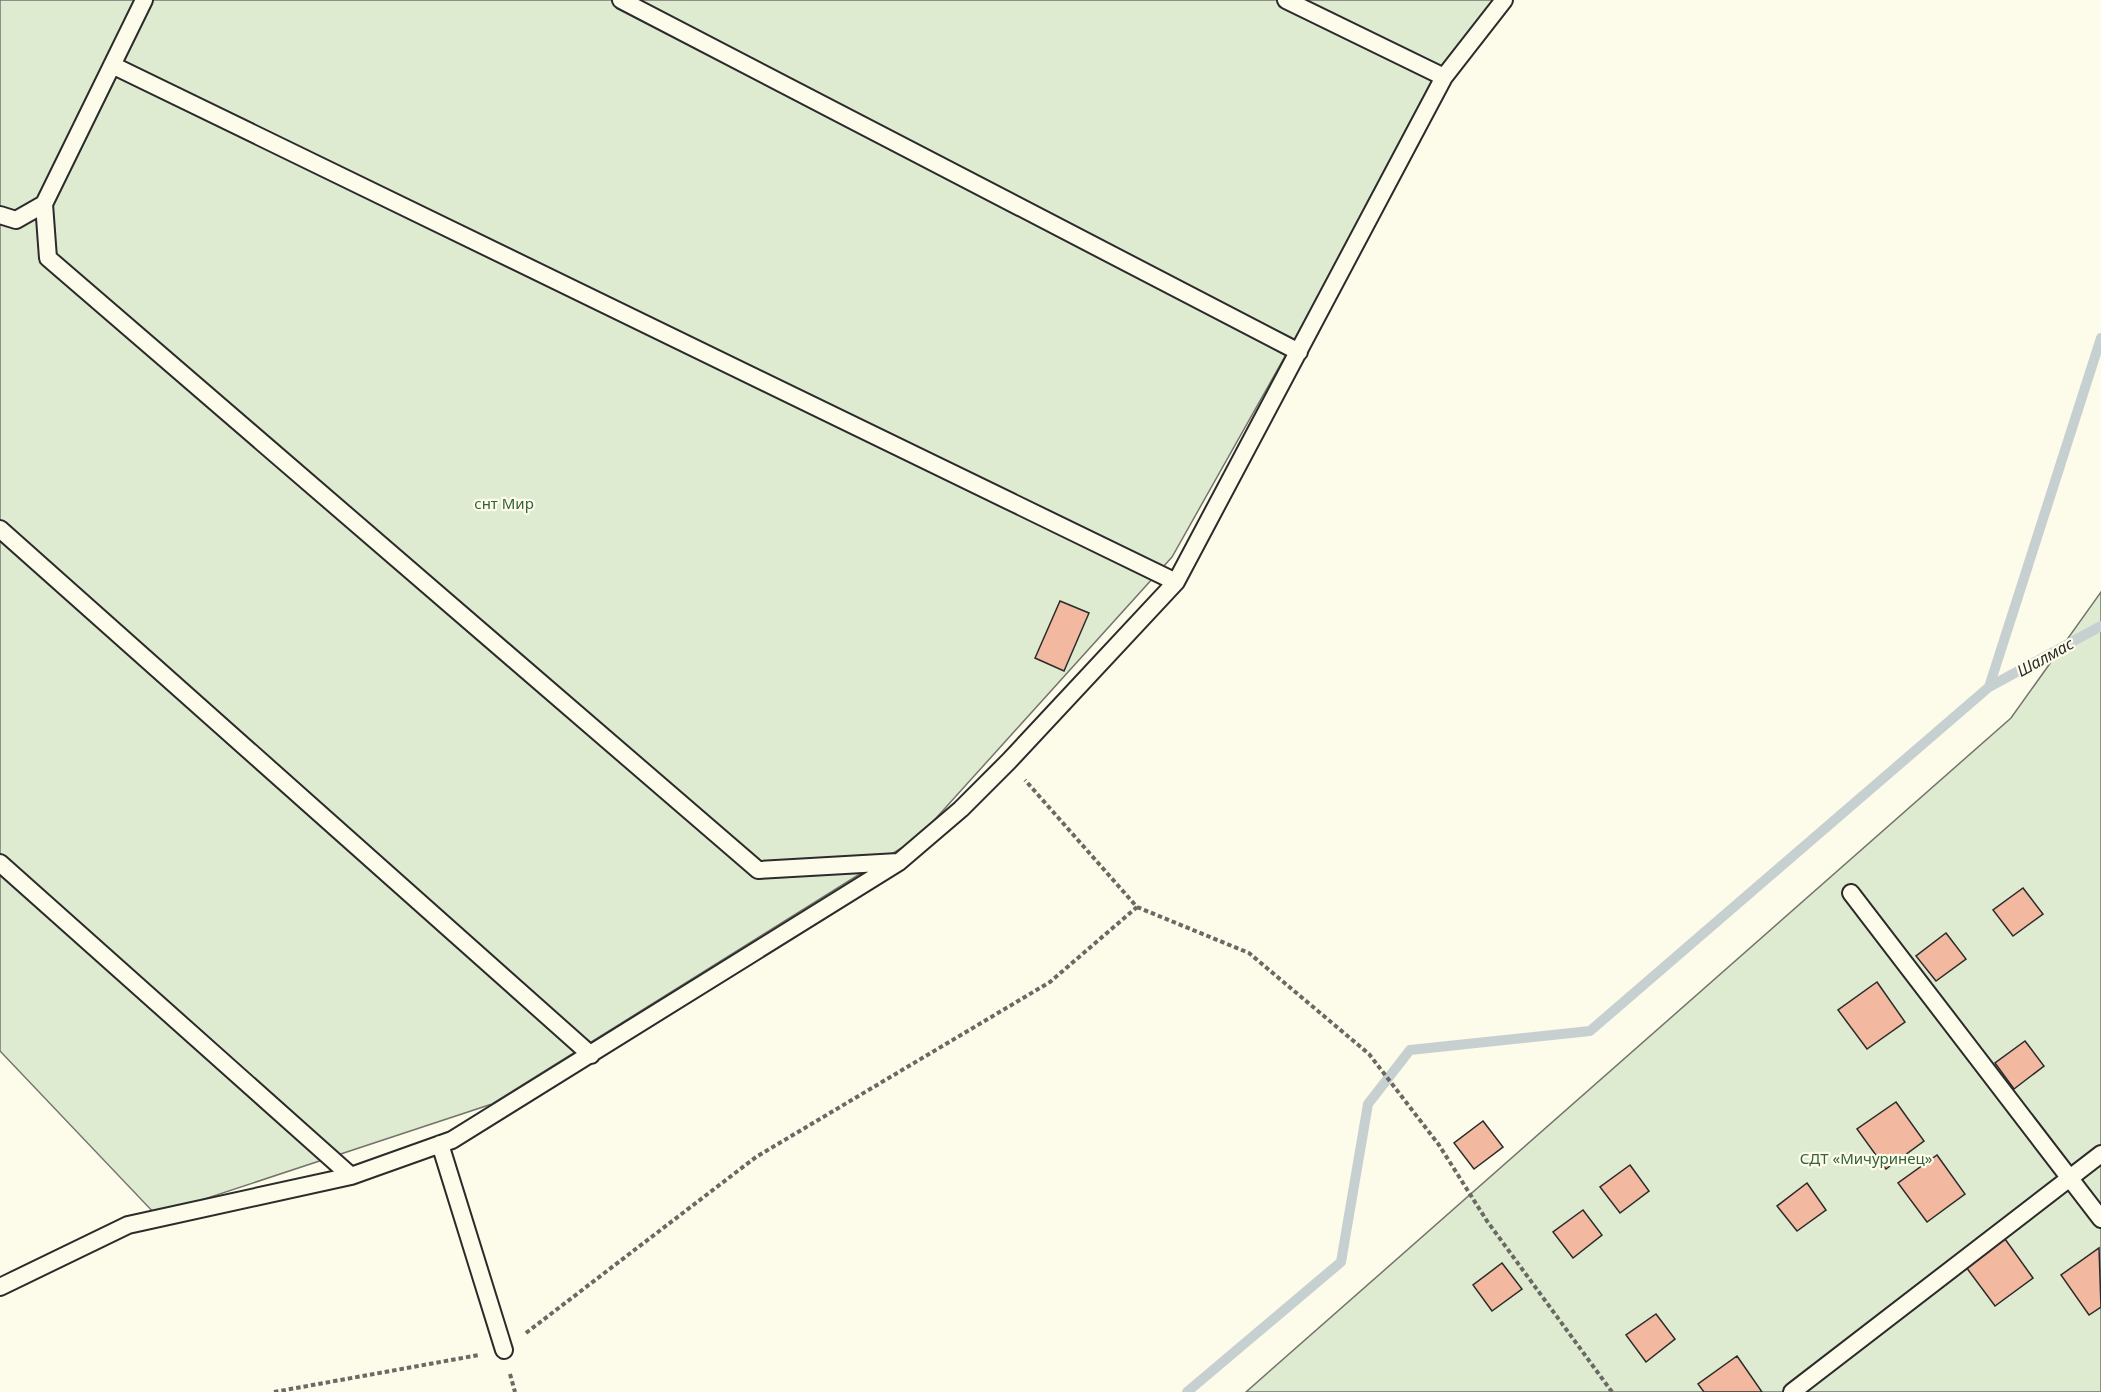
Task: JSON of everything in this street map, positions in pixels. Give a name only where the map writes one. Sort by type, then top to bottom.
[{"type":"lane","points":[[144,0],[44,204],[48,258],[758,870],[899,862]]},
{"type":"lane","points":[[621,0],[1299,352]]},
{"type":"lane","points":[[1286,0],[1444,78]]},
{"type":"lane","points":[[0,1287],[128,1225],[351,1176],[452,1140],[591,1056],[899,862],[961,810],[1009,762],[1176,582],[1444,78],[1504,0]]},
{"type":"lane","points":[[112,65],[1176,582]]},
{"type":"lane","points":[[0,215],[16,220],[44,204]]},
{"type":"lane","points":[[0,529],[591,1056]]},
{"type":"lane","points":[[0,863],[351,1176]]},
{"type":"lane","points":[[1851,893],[2101,1219]]},
{"type":"lane","points":[[440,1144],[504,1350]]},
{"type":"lane","points":[[1792,1392],[2101,1154]]},
{"type":"path","points":[[1009,762],[1137,907],[1249,953],[1369,1054],[1439,1145],[1487,1221],[1612,1392]]},
{"type":"path","points":[[274,1392],[504,1350],[756,1157],[1050,982],[1137,907]]},
{"type":"green space","name":"снт Мир","points":[[0,0],[1498,0],[1443,76],[1172,557],[919,837],[492,1104],[156,1215],[0,1051]]},
{"type":"green space","name":"СДТ «Мичуринец»","points":[[2101,592],[2101,1392],[1246,1392],[2011,718]]},
{"type":"building","points":[[1060,601],[1089,613],[1064,671],[1035,658]]},
{"type":"building","points":[[2023,888],[2043,914],[2013,936],[1993,910]]},
{"type":"building","points":[[1946,933],[1966,959],[1936,981],[1916,956]]},
{"type":"building","points":[[1877,982],[1905,1022],[1867,1049],[1838,1010]]},
{"type":"building","points":[[2025,1041],[2044,1066],[2014,1089],[1995,1063]]},
{"type":"building","points":[[1896,1102],[1924,1141],[1886,1169],[1857,1129]]},
{"type":"building","points":[[1483,1121],[1503,1147],[1474,1169],[1454,1143]]},
{"type":"building","points":[[1937,1155],[1965,1194],[1927,1222],[1898,1183]]},
{"type":"building","points":[[1630,1165],[1649,1191],[1620,1213],[1600,1187]]},
{"type":"building","points":[[1807,1183],[1826,1210],[1797,1231],[1777,1206]]},
{"type":"building","points":[[1583,1210],[1602,1235],[1573,1258],[1553,1232]]},
{"type":"building","points":[[2005,1239],[2033,1278],[1995,1306],[1966,1267]]},
{"type":"building","points":[[2099,1248],[2101,1307],[2089,1315],[2061,1275]]},
{"type":"building","points":[[1502,1263],[1522,1289],[1492,1311],[1473,1285]]},
{"type":"building","points":[[1656,1314],[1675,1339],[1646,1362],[1626,1335]]},
{"type":"building","points":[[1737,1356],[1762,1392],[1704,1392],[1698,1384]]},
{"type":"waterway","points":[[1187,1392],[1341,1262],[1368,1104],[1410,1050],[1590,1031],[1989,687],[2101,338]]},
{"type":"waterway","name":"Шалмас","points":[[1989,687],[2101,626]]}]
